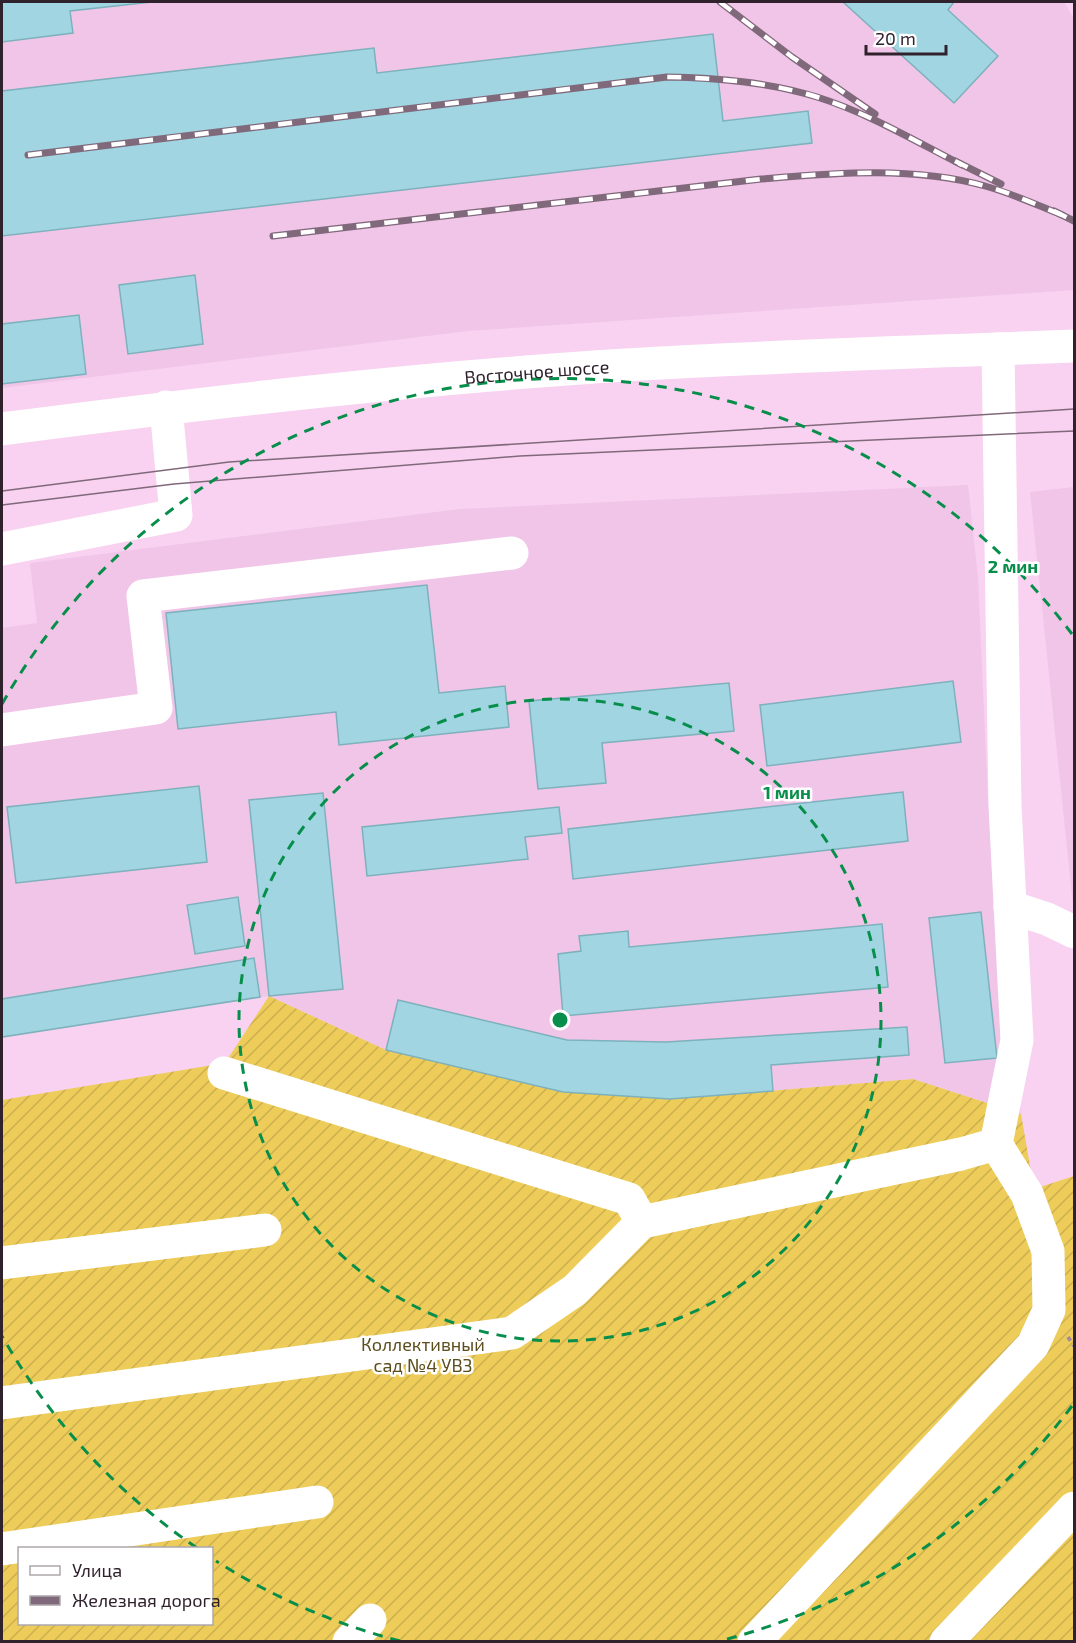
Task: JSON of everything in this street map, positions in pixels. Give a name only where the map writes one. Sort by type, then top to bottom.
[{"type":"main road","name":"Восточное шоссе","points":[[2,429],[166,407],[623,365],[1074,346]]},
{"type":"main road","points":[[754,1641],[1033,1345],[1048,1310],[1048,1251],[1027,1194],[996,1144],[1017,1040],[1005,806],[998,349]]},
{"type":"main road","points":[[2,549],[176,515],[166,407]]},
{"type":"main road","points":[[2,730],[156,708],[142,596],[512,553]]},
{"type":"main road","points":[[1010,907],[1047,919],[1074,932]]},
{"type":"main road","points":[[224,1073],[630,1199],[642,1222]]},
{"type":"main road","points":[[2,1402],[512,1333],[575,1290],[642,1222],[961,1154],[996,1144]]},
{"type":"main road","points":[[2,1263],[265,1230]]},
{"type":"main road","points":[[2,1549],[317,1502]]},
{"type":"main road","points":[[946,1641],[1074,1508]]},
{"type":"shaded area","points":[[2,2],[1064,2],[1074,19],[1074,290],[468,331],[2,388]]},
{"type":"shaded area","points":[[968,485],[978,578],[988,800],[1021,1114],[913,1079],[670,1099],[563,1092],[386,1050],[269,996],[2,1037],[2,628],[37,623],[30,563],[460,509]]},
{"type":"shaded area","points":[[1074,487],[1074,915],[1030,492]]},
{"type":"green space","name":"Коллективный сад №4 УВЗ","points":[[269,996],[386,1050],[563,1092],[670,1099],[913,1079],[1021,1114],[1034,1189],[1074,1176],[1074,1641],[2,1642],[2,1100],[225,1063]]},
{"type":"building","points":[[2,2],[152,2],[70,11],[73,33],[2,42]]},
{"type":"building","points":[[843,2],[954,2],[948,10],[998,56],[954,103]]},
{"type":"building","points":[[713,34],[723,121],[808,111],[812,143],[2,236],[2,91],[374,48],[377,73]]},
{"type":"building","points":[[195,275],[203,344],[128,354],[119,285]]},
{"type":"building","points":[[79,315],[86,374],[2,384],[2,324]]},
{"type":"building","points":[[427,585],[439,693],[505,686],[509,727],[339,745],[336,712],[178,729],[166,613]]},
{"type":"building","points":[[953,681],[961,742],[767,766],[760,705]]},
{"type":"building","points":[[729,683],[734,731],[602,743],[606,783],[538,789],[529,701]]},
{"type":"building","points":[[199,786],[207,862],[16,883],[7,807]]},
{"type":"building","points":[[903,792],[908,841],[573,879],[568,829]]},
{"type":"building","points":[[323,793],[343,989],[269,996],[249,800]]},
{"type":"building","points":[[559,807],[562,833],[525,837],[528,859],[367,876],[362,827]]},
{"type":"building","points":[[238,897],[245,946],[195,954],[187,905]]},
{"type":"building","points":[[981,912],[997,1058],[945,1063],[929,918]]},
{"type":"building","points":[[882,924],[888,987],[563,1016],[558,954],[581,951],[579,936],[628,931],[629,947]]},
{"type":"building","points":[[254,958],[260,997],[2,1037],[2,999]]},
{"type":"building","points":[[398,1000],[567,1040],[666,1042],[907,1027],[909,1055],[771,1065],[773,1091],[670,1099],[563,1092],[386,1050]]},
{"type":"tram line","points":[[2,491],[229,462],[1074,409]]},
{"type":"tram line","points":[[2,505],[174,484],[520,456],[1074,431]]},
{"type":"railway","points":[[720,2],[792,57],[875,114]]},
{"type":"railway","points":[[28,155],[667,77],[743,82],[817,97],[873,119],[962,165]]},
{"type":"railway","points":[[955,161],[1001,184]]},
{"type":"railway","points":[[273,236],[761,179],[845,173],[902,173],[958,180],[1004,192],[1062,215]]},
{"type":"railway","points":[[1054,211],[1074,221]]}]
